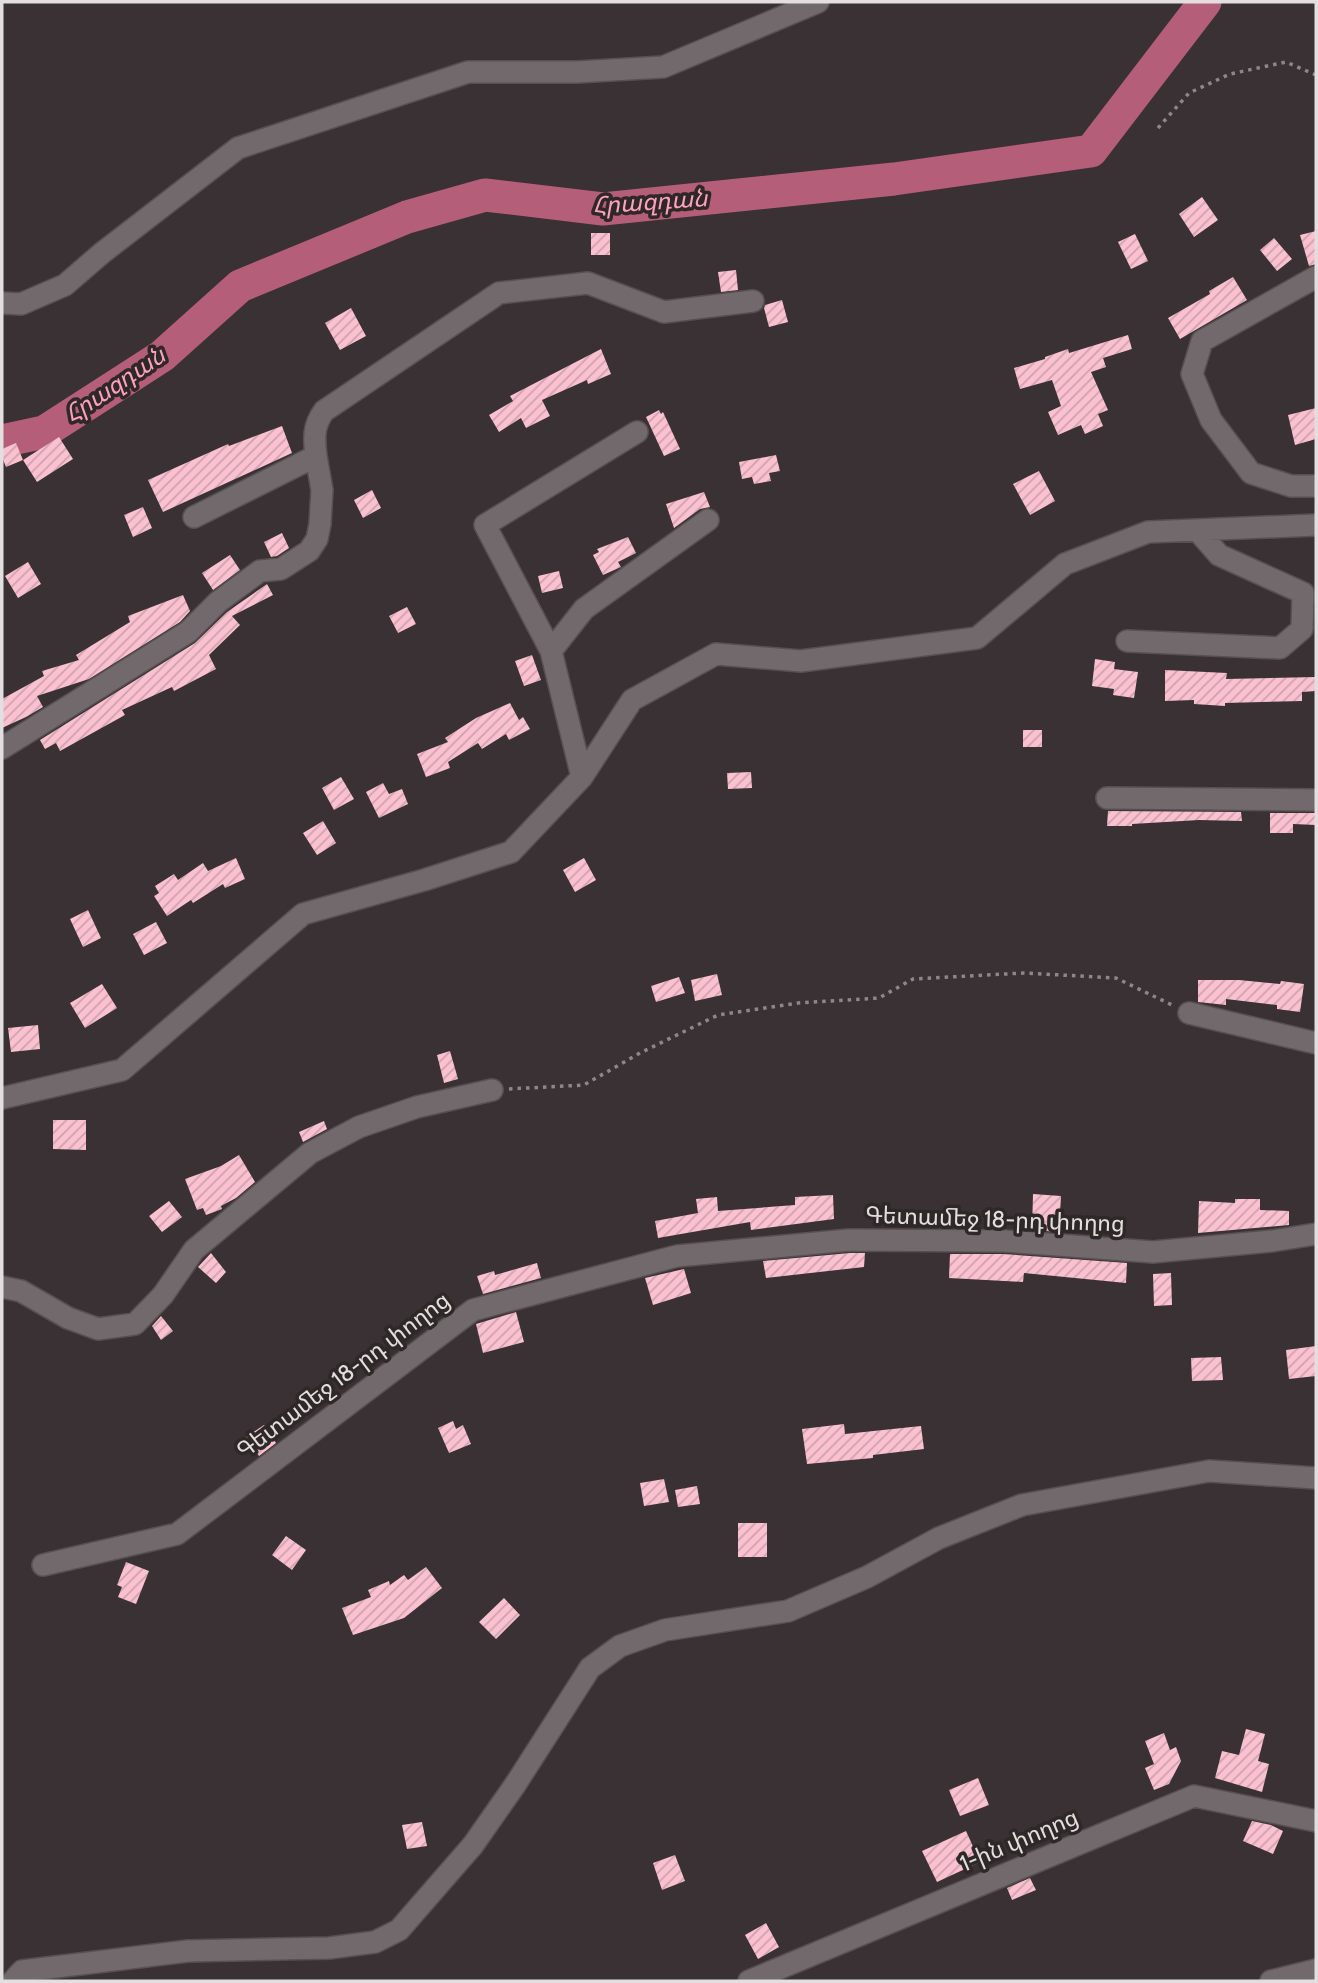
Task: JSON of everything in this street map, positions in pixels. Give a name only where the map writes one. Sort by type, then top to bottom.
[{"type":"street","points":[[2,303],[21,304],[65,285],[112,245],[238,148],[468,72],[577,72],[663,67],[818,2]]},
{"type":"street","points":[[1316,277],[1202,341],[1192,374],[1212,420],[1251,473],[1291,486],[1316,486]]},
{"type":"street","points":[[2,748],[188,632],[218,602],[260,571],[281,569],[309,551],[317,539],[320,524],[322,490],[314,431],[317,420],[324,411],[499,293],[588,283],[664,312],[754,301]]},
{"type":"street","points":[[582,777],[551,650],[485,524],[637,432]]},
{"type":"street","points":[[194,517],[316,456]]},
{"type":"street","points":[[551,650],[584,608],[708,520]]},
{"type":"street","points":[[2,1098],[121,1070],[303,914],[511,852],[582,777],[632,700],[716,654],[801,661],[977,638],[1065,564],[1148,532],[1316,525]]},
{"type":"street","points":[[1127,641],[1280,648],[1302,629],[1303,593],[1219,555],[1197,530]]},
{"type":"street","points":[[1107,798],[1316,800]]},
{"type":"street","points":[[1189,1013],[1316,1043]]},
{"type":"street","points":[[2,1287],[21,1292],[68,1318],[98,1329],[135,1324],[163,1295],[194,1250],[310,1153],[359,1127],[417,1107],[492,1090]]},
{"type":"street","name":"Գետամեջ 18-րդ փողոց","points":[[43,1564],[177,1534],[473,1310],[677,1256],[849,1240],[1004,1241],[1153,1252],[1272,1241],[1316,1234]]},
{"type":"street","points":[[13,1981],[22,1971],[188,1951],[329,1948],[375,1942],[399,1930],[473,1845],[590,1668],[620,1646],[665,1630],[788,1611],[867,1577],[939,1538],[1022,1505],[1209,1471],[1316,1478]]},
{"type":"street","name":"1-ին փողոց","points":[[749,1981],[1194,1796],[1316,1821]]},
{"type":"street","points":[[1271,1981],[1316,1970]]},
{"type":"path","points":[[1158,128],[1189,93],[1230,74],[1286,62],[1316,75]]},
{"type":"path","points":[[492,1090],[584,1085],[640,1053],[718,1015],[798,1003],[879,998],[913,979],[1024,973],[1116,978],[1189,1013]]},
{"type":"building","points":[[1202,197],[1218,220],[1194,237],[1179,214]]},
{"type":"building","points":[[1316,231],[1316,264],[1309,266],[1300,235]]},
{"type":"building","points":[[591,233],[610,233],[610,255],[591,255]]},
{"type":"building","points":[[1135,234],[1148,261],[1131,269],[1118,242]]},
{"type":"building","points":[[1274,238],[1292,259],[1277,271],[1260,250]]},
{"type":"building","points":[[736,270],[738,290],[721,292],[718,272]]},
{"type":"building","points":[[1233,277],[1247,300],[1180,339],[1168,318],[1210,294],[1209,291]]},
{"type":"building","points":[[782,300],[788,322],[769,327],[765,305]]},
{"type":"building","points":[[351,308],[366,336],[340,350],[325,323]]},
{"type":"building","points":[[1128,335],[1132,349],[1103,358],[1106,367],[1091,372],[1108,410],[1098,414],[1103,426],[1085,434],[1081,425],[1058,435],[1048,412],[1061,406],[1052,380],[1020,389],[1014,368],[1068,349],[1069,353]]},
{"type":"building","points":[[601,349],[611,374],[588,384],[587,380],[542,400],[550,416],[526,428],[521,418],[499,432],[489,415],[513,401],[510,396]]},
{"type":"building","points":[[1316,408],[1316,439],[1295,445],[1288,415]]},
{"type":"building","points":[[659,410],[661,414],[663,412],[680,449],[664,456],[646,417]]},
{"type":"building","points":[[282,426],[292,453],[163,512],[148,480],[228,444],[229,446]]},
{"type":"building","points":[[59,437],[73,459],[37,482],[23,460]]},
{"type":"building","points":[[16,443],[23,460],[6,467],[2,449]]},
{"type":"building","points":[[776,455],[780,471],[769,473],[771,481],[754,484],[752,477],[742,479],[739,462]]},
{"type":"building","points":[[1039,471],[1055,501],[1030,515],[1013,484]]},
{"type":"building","points":[[372,490],[381,508],[363,518],[354,500]]},
{"type":"building","points":[[704,492],[710,507],[700,509],[674,528],[666,504]]},
{"type":"building","points":[[143,507],[152,528],[133,537],[124,515]]},
{"type":"building","points":[[282,533],[289,548],[271,557],[264,542]]},
{"type":"building","points":[[628,537],[636,553],[618,562],[621,567],[603,575],[593,555],[599,552],[597,549]]},
{"type":"building","points":[[230,555],[240,570],[213,590],[202,573]]},
{"type":"building","points":[[28,562],[41,584],[18,598],[5,576]]},
{"type":"building","points":[[559,571],[563,588],[542,593],[538,576]]},
{"type":"building","points":[[267,584],[273,595],[232,616],[240,625],[209,655],[216,669],[174,691],[172,687],[122,710],[125,715],[60,751],[56,743],[45,749],[40,740],[195,643],[227,612]]},
{"type":"building","points":[[183,595],[190,611],[180,622],[89,679],[37,696],[43,707],[2,728],[2,699],[44,676],[42,671],[79,660],[76,655],[130,622],[128,616]]},
{"type":"building","points":[[407,607],[416,624],[398,633],[389,616]]},
{"type":"building","points":[[532,655],[541,680],[524,686],[515,661]]},
{"type":"building","points":[[1095,659],[1115,662],[1114,669],[1138,672],[1134,698],[1113,695],[1114,689],[1092,686]]},
{"type":"building","points":[[1165,670],[1227,673],[1226,679],[1316,677],[1316,691],[1302,692],[1302,701],[1225,703],[1225,706],[1194,704],[1194,700],[1165,701]]},
{"type":"building","points":[[510,703],[519,720],[523,717],[530,729],[509,740],[506,734],[482,749],[478,743],[448,762],[450,768],[426,777],[417,754],[448,742],[445,738],[476,718]]},
{"type":"building","points":[[1023,730],[1042,730],[1042,747],[1023,747]]},
{"type":"building","points":[[751,772],[752,788],[728,789],[727,773]]},
{"type":"building","points":[[341,777],[354,799],[334,810],[322,788]]},
{"type":"building","points":[[383,783],[389,794],[402,789],[408,804],[379,818],[366,792]]},
{"type":"building","points":[[1108,811],[1241,812],[1242,821],[1199,820],[1107,826]]},
{"type":"building","points":[[1270,813],[1316,813],[1316,825],[1293,824],[1293,833],[1270,833]]},
{"type":"building","points":[[323,821],[336,843],[317,855],[303,833]]},
{"type":"building","points":[[236,858],[245,879],[225,888],[223,884],[167,916],[154,896],[159,893],[155,886],[174,874],[178,880],[203,863],[208,871]]},
{"type":"building","points":[[584,858],[596,880],[575,892],[563,870]]},
{"type":"building","points":[[88,910],[101,938],[83,947],[70,919]]},
{"type":"building","points":[[156,922],[167,943],[144,955],[133,934]]},
{"type":"building","points":[[717,974],[722,995],[695,1001],[691,980]]},
{"type":"building","points":[[679,977],[685,993],[656,1002],[651,986]]},
{"type":"building","points":[[1198,980],[1280,984],[1281,981],[1304,984],[1300,1012],[1277,1009],[1277,1005],[1226,999],[1226,1005],[1198,1002]]},
{"type":"building","points":[[102,984],[117,1008],[85,1028],[70,1003]]},
{"type":"building","points":[[38,1025],[40,1049],[11,1052],[8,1028]]},
{"type":"building","points":[[450,1051],[458,1079],[444,1083],[437,1055]]},
{"type":"building","points":[[53,1120],[86,1120],[86,1150],[53,1149]]},
{"type":"building","points":[[324,1121],[327,1129],[303,1142],[299,1132]]},
{"type":"building","points":[[239,1155],[255,1182],[236,1198],[221,1206],[222,1209],[206,1215],[203,1208],[197,1210],[185,1179],[221,1166]]},
{"type":"building","points":[[1033,1194],[1061,1196],[1059,1232],[1032,1230]]},
{"type":"building","points":[[833,1195],[834,1219],[751,1230],[750,1222],[658,1238],[655,1221],[698,1213],[696,1199],[717,1197],[718,1211],[795,1205],[795,1197]]},
{"type":"building","points":[[1235,1199],[1260,1199],[1260,1210],[1289,1211],[1289,1225],[1198,1233],[1199,1201],[1235,1203]]},
{"type":"building","points":[[169,1201],[182,1217],[162,1232],[149,1216]]},
{"type":"building","points":[[211,1253],[226,1272],[216,1283],[198,1267]]},
{"type":"building","points":[[865,1253],[864,1267],[766,1278],[763,1261]]},
{"type":"building","points":[[950,1254],[1003,1254],[1127,1263],[1126,1283],[1024,1273],[1023,1282],[949,1278]]},
{"type":"building","points":[[537,1263],[541,1278],[483,1294],[477,1276],[494,1271],[495,1275]]},
{"type":"building","points":[[684,1269],[691,1293],[653,1305],[645,1278]]},
{"type":"building","points":[[1171,1273],[1172,1305],[1154,1306],[1153,1274]]},
{"type":"building","points":[[516,1312],[524,1342],[483,1353],[476,1324]]},
{"type":"building","points":[[161,1316],[173,1331],[161,1340],[152,1326]]},
{"type":"building","points":[[1316,1346],[1316,1376],[1289,1379],[1286,1350]]},
{"type":"building","points":[[1221,1357],[1223,1380],[1192,1381],[1191,1358]]},
{"type":"building","points":[[453,1421],[456,1429],[463,1425],[471,1444],[449,1453],[438,1428]]},
{"type":"building","points":[[844,1424],[845,1434],[921,1426],[924,1449],[873,1455],[873,1458],[807,1464],[802,1429]]},
{"type":"building","points":[[264,1425],[276,1443],[259,1456],[246,1437]]},
{"type":"building","points":[[664,1479],[669,1502],[644,1506],[640,1483]]},
{"type":"building","points":[[697,1486],[700,1504],[678,1507],[675,1490]]},
{"type":"building","points":[[738,1523],[767,1523],[767,1557],[738,1557]]},
{"type":"building","points":[[286,1536],[306,1550],[292,1570],[272,1555]]},
{"type":"building","points":[[126,1562],[149,1571],[136,1604],[118,1597],[122,1587],[117,1585]]},
{"type":"building","points":[[426,1567],[442,1588],[404,1618],[353,1635],[342,1608],[371,1597],[368,1590],[389,1581],[390,1585],[404,1575],[408,1580]]},
{"type":"building","points":[[504,1598],[520,1615],[496,1639],[479,1622]]},
{"type":"building","points":[[1246,1729],[1265,1734],[1258,1761],[1269,1764],[1262,1792],[1215,1778],[1222,1751],[1239,1755]]},
{"type":"building","points":[[1164,1733],[1170,1750],[1176,1747],[1181,1761],[1169,1784],[1154,1790],[1145,1768],[1154,1764],[1145,1741]]},
{"type":"building","points":[[978,1778],[989,1805],[960,1816],[949,1790]]},
{"type":"building","points":[[1252,1821],[1283,1831],[1273,1854],[1243,1841]]},
{"type":"building","points":[[422,1822],[427,1846],[407,1849],[402,1825]]},
{"type":"building","points":[[966,1831],[980,1862],[937,1882],[922,1851]]},
{"type":"building","points":[[675,1855],[685,1881],[662,1890],[653,1863]]},
{"type":"building","points":[[1030,1878],[1036,1890],[1012,1900],[1007,1888]]},
{"type":"building","points":[[766,1923],[779,1947],[758,1959],[745,1935]]},
{"type":"waterway","name":"Հրազդան","points":[[2,441],[44,432],[162,356],[240,286],[407,217],[485,195],[603,209],[894,179],[1091,151],[1205,2]]}]
